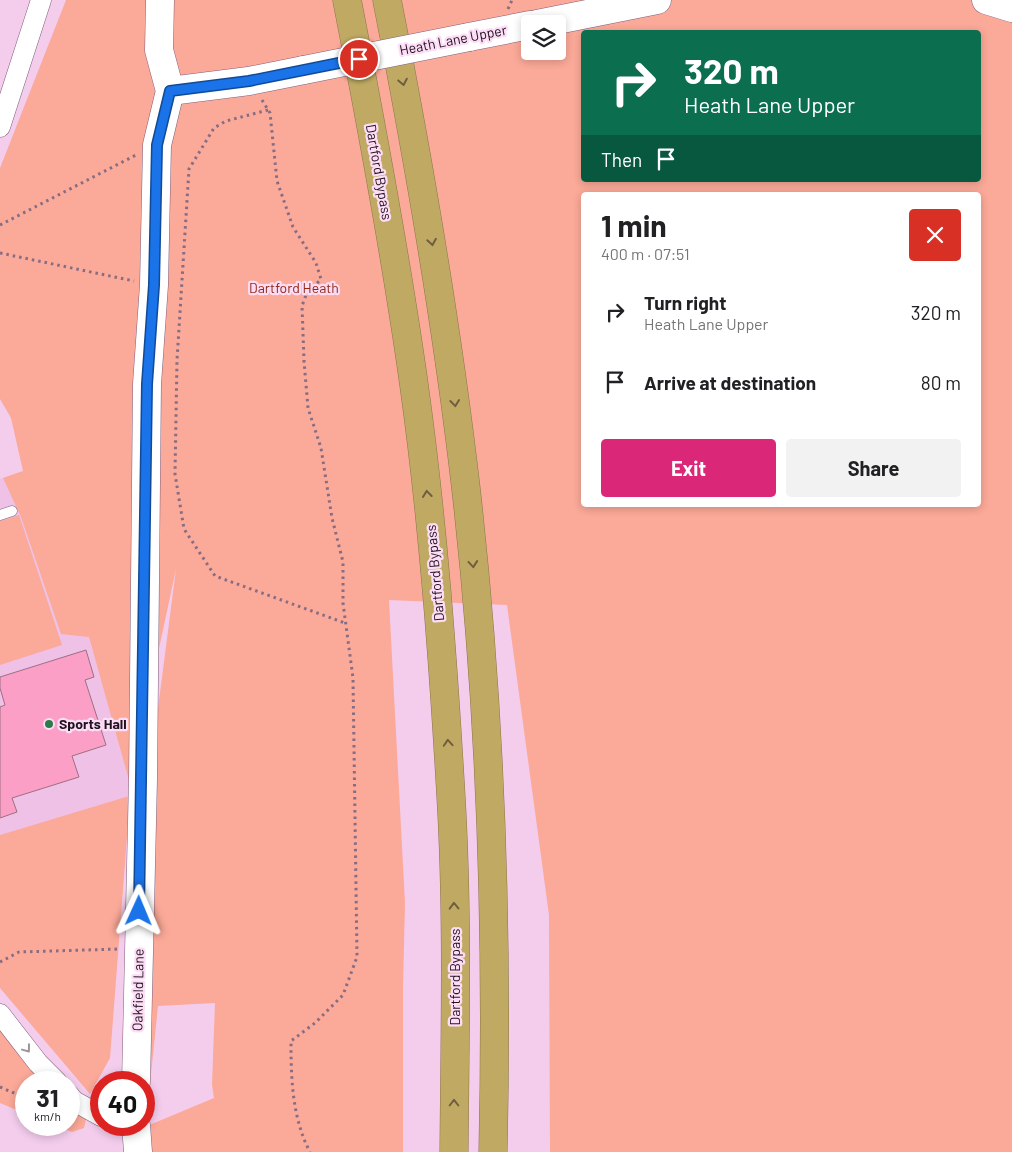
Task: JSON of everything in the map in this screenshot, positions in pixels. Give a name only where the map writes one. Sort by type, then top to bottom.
[{"type":"highway","name":"Dartford Bypass","points":[[347,0],[380,174],[414,385],[430,520],[442,655],[451,800],[455,945],[454,1152]]},
{"type":"highway","points":[[387,0],[428,217],[444,325],[466,489],[482,654],[494,920],[495,1047],[493,1152]]},
{"type":"street","points":[[0,127],[41,0]]},
{"type":"street","name":"Oakfield Lane","points":[[136,1071],[147,384],[154,285],[157,145],[170,91],[159,50],[160,0]]},
{"type":"street","points":[[566,18],[657,0]]},
{"type":"street","points":[[986,0],[1012,8]]},
{"type":"street","name":"Heath Lane Upper","points":[[170,91],[249,81],[521,27]]},
{"type":"street","points":[[0,1014],[46,1071]]},
{"type":"street","points":[[137,1136],[138,1152]]},
{"type":"lane","points":[[0,515],[12,511]]},
{"type":"path","points":[[249,81],[270,113],[276,181],[293,227],[316,263],[321,279],[306,295],[302,306],[304,361],[308,408],[321,448],[332,518],[343,562],[343,603],[353,678],[357,957],[343,995],[315,1023],[291,1041],[291,1077],[301,1135],[310,1152]]},
{"type":"path","points":[[268,110],[226,121],[214,128],[189,169],[177,360],[174,474],[184,529],[215,576],[346,623]]},
{"type":"path","points":[[0,225],[157,145]]},
{"type":"path","points":[[0,253],[154,285]]},
{"type":"path","points":[[0,962],[19,952],[139,949]]},
{"type":"path","points":[[0,1087],[15,1093]]},
{"type":"shaded area","points":[[23,471],[89,637],[130,784],[129,796],[0,835],[0,479]]},
{"type":"green space","name":"Dartford Heath","points":[[66,0],[1012,0],[1012,1152],[550,1152],[549,915],[507,605],[389,600],[405,903],[403,1152],[150,1152],[148,1136],[155,1136],[155,1123],[214,1098],[212,1085],[215,1003],[158,1006],[151,1071],[147,1071],[149,778],[176,569],[130,784],[89,637],[61,634],[21,517],[3,478],[23,471],[11,418],[0,399],[0,168]]},
{"type":"green space","points":[[19,515],[62,645],[0,665],[0,521]]},
{"type":"green space","points":[[129,796],[110,1058],[103,1071],[90,1071],[90,1094],[80,1082],[80,1071],[70,1071],[0,988],[0,835]]},
{"type":"green space","points":[[0,1019],[43,1071],[15,1071],[15,1109],[0,1103]]},
{"type":"green space","points":[[80,1108],[87,1115],[84,1128],[80,1129]]},
{"type":"building","name":"Sports Hall","points":[[86,650],[94,677],[85,680],[106,745],[72,756],[79,777],[12,798],[17,812],[0,818],[0,707],[5,705],[0,688],[0,677]]},
{"type":"place","name":"Sports Hall","points":[[49,724]]},
{"type":"route","points":[[139,911],[143,778],[147,384],[154,285],[157,145],[166,105],[170,91],[249,81],[359,59]]}]
